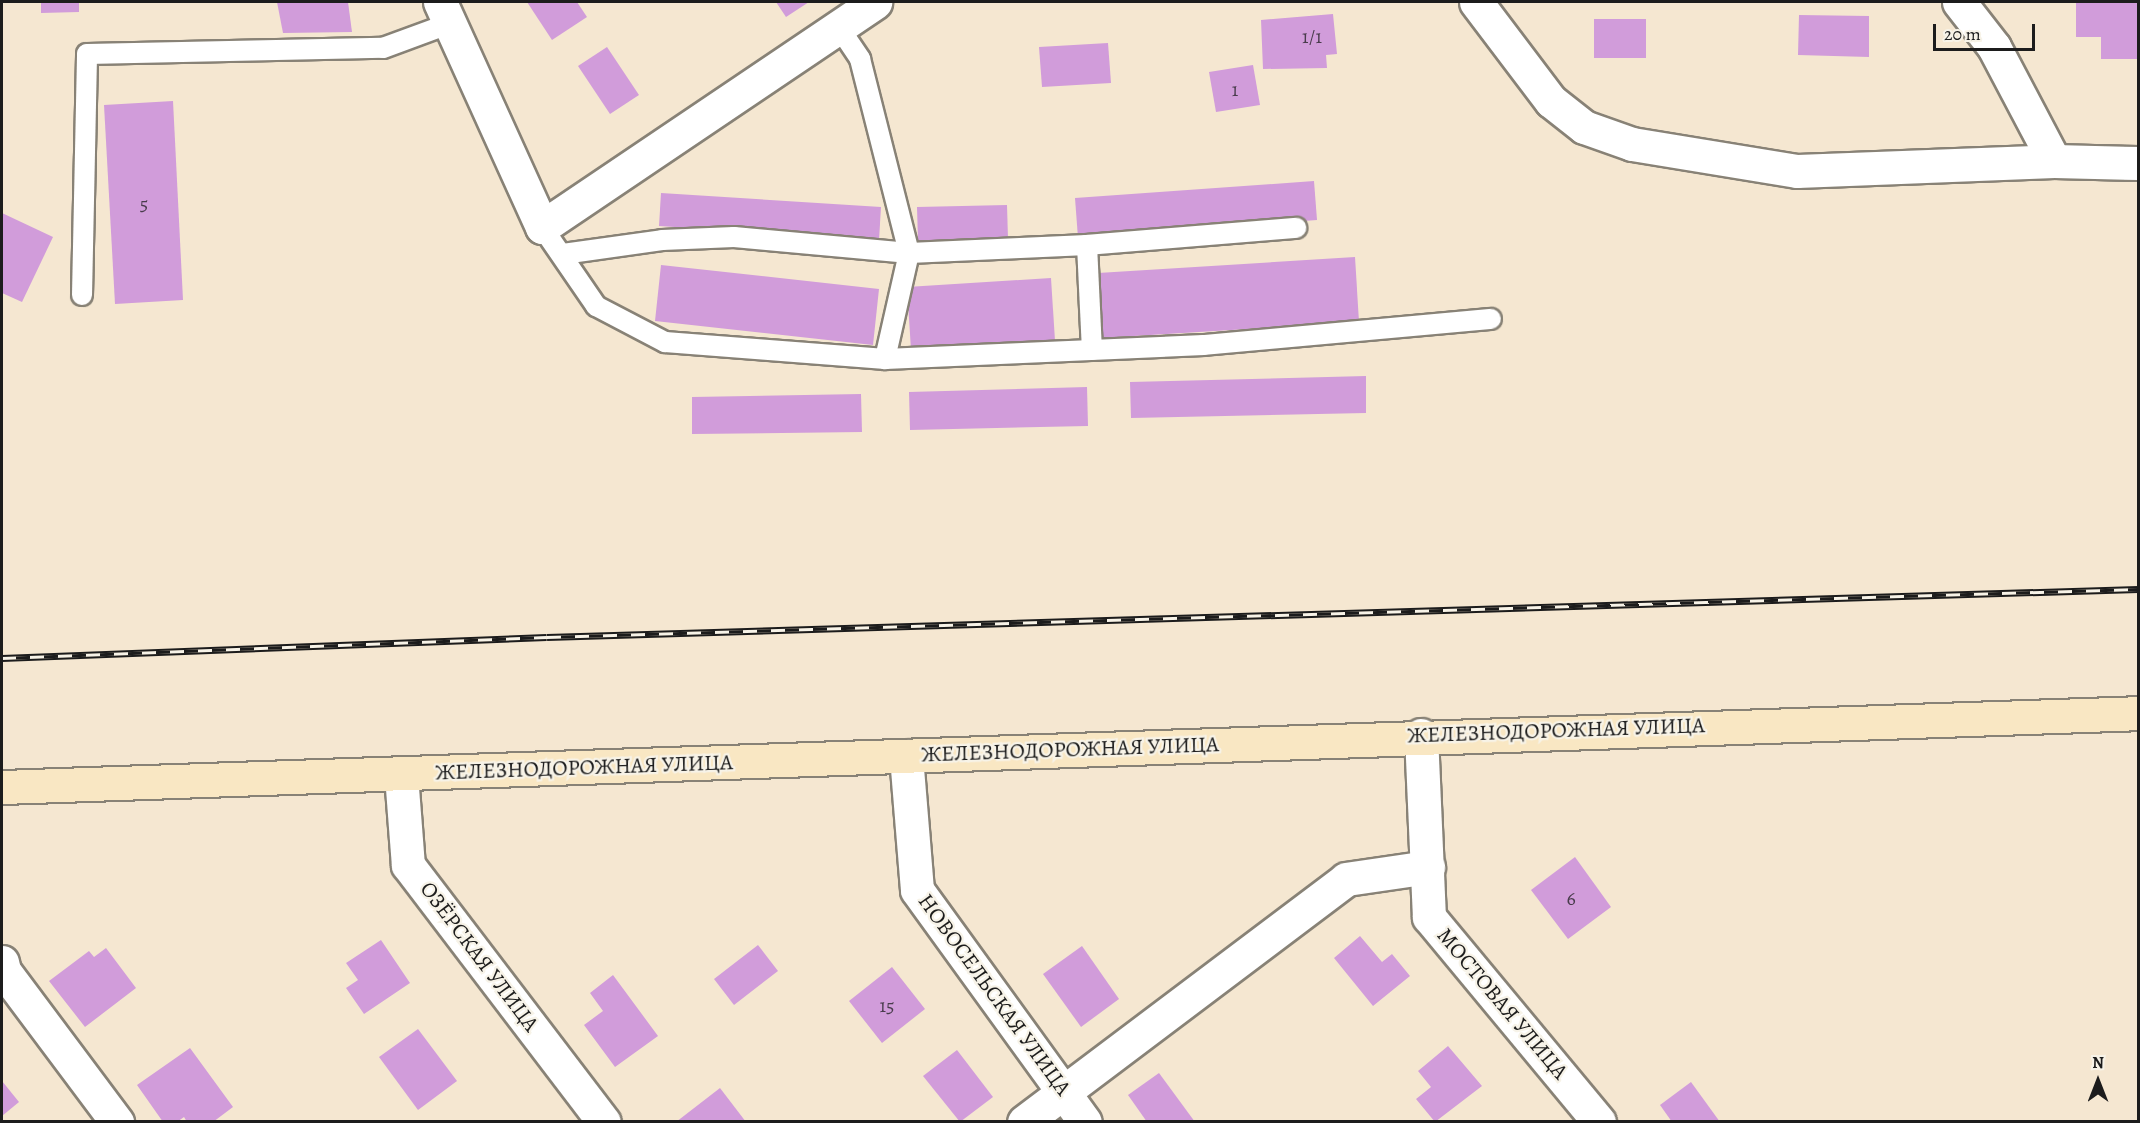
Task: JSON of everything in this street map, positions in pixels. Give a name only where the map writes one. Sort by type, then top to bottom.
[{"type":"street","points":[[445,12],[542,227],[875,2]]},
{"type":"street","points":[[1476,2],[1551,101],[1584,128],[1632,144],[1797,171],[2054,161],[2139,163]]},
{"type":"street","points":[[1959,2],[1994,48],[2054,161]]},
{"type":"street","name":"ЖЕЛЕЗНОДОРОЖНАЯ УЛИЦА","points":[[2,787],[401,775],[1420,735],[2139,713]]},
{"type":"street","name":"МОСТОВАЯ УЛИЦА","points":[[1420,735],[1429,917],[1599,1122]]},
{"type":"street","name":"НОВОСЕЛЬСКАЯ УЛИЦА","points":[[906,756],[917,890],[1085,1122]]},
{"type":"street","name":"ОЗЁРСКАЯ УЛИЦА","points":[[401,775],[408,865],[604,1122]]},
{"type":"street","points":[[1024,1122],[1346,879],[1428,867]]},
{"type":"street","points":[[2,962],[4,971],[117,1122]]},
{"type":"lane","points":[[82,295],[87,54],[383,48],[445,12]]},
{"type":"lane","points":[[838,27],[860,59],[909,253],[885,359]]},
{"type":"lane","points":[[542,227],[563,254],[596,306],[665,342],[885,359],[1204,345],[1491,319]]},
{"type":"lane","points":[[563,254],[662,240],[734,237],[909,253],[1087,245],[1296,228]]},
{"type":"lane","points":[[1087,245],[1092,350]]},
{"type":"building","points":[[41,2],[79,2],[79,12],[41,13]]},
{"type":"building","points":[[277,2],[348,2],[352,32],[283,33]]},
{"type":"building","points":[[527,2],[577,2],[587,17],[552,40]]},
{"type":"building","points":[[776,2],[809,2],[786,17]]},
{"type":"building","points":[[2076,2],[2138,2],[2138,59],[2101,59],[2101,37],[2076,37]]},
{"type":"building","points":[[1333,14],[1337,54],[1326,55],[1327,68],[1263,69],[1261,20]]},
{"type":"building","points":[[1799,15],[1869,16],[1869,57],[1798,55]]},
{"type":"building","points":[[1594,19],[1646,19],[1646,58],[1594,58]]},
{"type":"building","points":[[1108,43],[1111,83],[1042,87],[1039,47]]},
{"type":"building","points":[[607,47],[639,95],[610,114],[578,66]]},
{"type":"building","points":[[1253,65],[1260,105],[1216,112],[1209,72]]},
{"type":"building","points":[[173,101],[183,300],[115,304],[104,105]]},
{"type":"building","points":[[1314,181],[1317,220],[1078,238],[1075,198]]},
{"type":"building","points":[[661,193],[881,207],[879,240],[659,226]]},
{"type":"building","points":[[1007,205],[1008,239],[918,241],[917,207]]},
{"type":"building","points":[[2,213],[53,237],[22,302],[2,293]]},
{"type":"building","points":[[1355,257],[1359,322],[1102,338],[1098,273]]},
{"type":"building","points":[[661,265],[879,289],[873,345],[655,321]]},
{"type":"building","points":[[1051,278],[1055,341],[911,350],[907,287]]},
{"type":"building","points":[[1366,376],[1366,413],[1131,418],[1130,382]]},
{"type":"building","points":[[1087,387],[1088,426],[910,430],[909,392]]},
{"type":"building","points":[[861,394],[862,432],[692,434],[692,397]]},
{"type":"building","points":[[1575,857],[1611,907],[1568,939],[1531,890]]},
{"type":"building","points":[[1360,936],[1382,962],[1392,954],[1410,976],[1373,1006],[1334,958]]},
{"type":"building","points":[[381,940],[410,983],[364,1014],[346,988],[358,980],[346,963]]},
{"type":"building","points":[[758,945],[778,971],[734,1005],[714,979]]},
{"type":"building","points":[[1082,946],[1119,999],[1081,1027],[1043,974]]},
{"type":"building","points":[[106,948],[136,988],[85,1027],[49,981],[89,951],[94,957]]},
{"type":"building","points":[[892,967],[925,1009],[882,1043],[849,1001]]},
{"type":"building","points":[[613,975],[658,1036],[615,1067],[584,1025],[603,1011],[590,993]]},
{"type":"building","points":[[418,1029],[457,1081],[418,1110],[379,1057]]},
{"type":"building","points":[[1448,1046],[1482,1086],[1435,1122],[1416,1099],[1431,1087],[1418,1071]]},
{"type":"building","points":[[190,1048],[233,1107],[213,1122],[187,1122],[184,1117],[177,1122],[163,1122],[137,1085]]},
{"type":"building","points":[[957,1050],[993,1097],[960,1122],[923,1076]]},
{"type":"building","points":[[1159,1073],[1195,1122],[1147,1122],[1128,1095]]},
{"type":"building","points":[[2,1081],[19,1102],[2,1116]]},
{"type":"building","points":[[1691,1082],[1720,1122],[1672,1122],[1660,1105]]},
{"type":"building","points":[[720,1088],[746,1122],[676,1122]]},
{"type":"railway","points":[[2,658],[547,637],[2138,589]]}]
